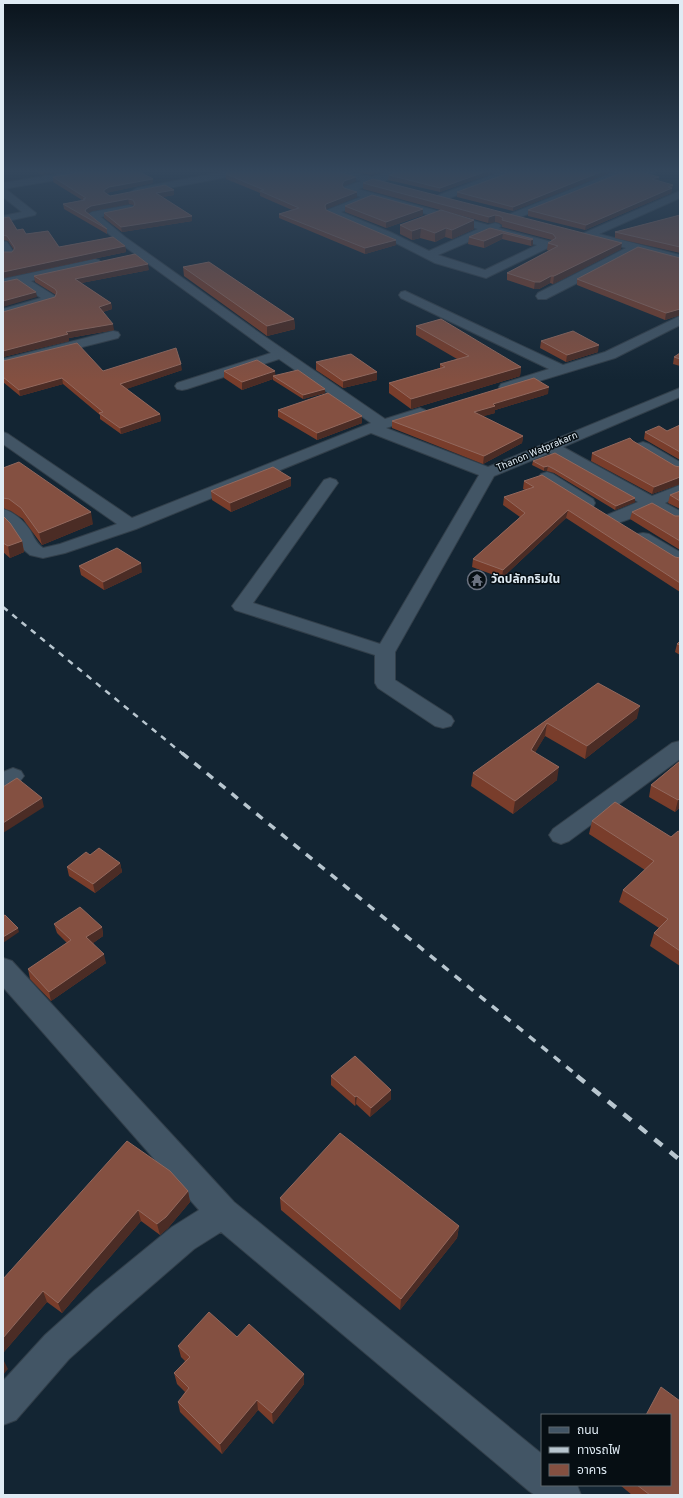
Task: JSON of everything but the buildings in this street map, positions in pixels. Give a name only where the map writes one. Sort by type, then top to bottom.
[{"type":"street","name":"Thanon Watprakarn","points":[[125,241],[282,354],[377,426],[488,473],[680,392]]},
{"type":"street","points":[[400,241],[439,260],[486,274],[548,244],[536,241]]},
{"type":"street","points":[[428,255],[461,241]]},
{"type":"street","points":[[610,241],[680,259]]},
{"type":"street","points":[[3,244],[9,254]]},
{"type":"street","points":[[542,296],[636,248]]},
{"type":"street","points":[[661,254],[674,248]]},
{"type":"street","points":[[126,256],[141,253]]},
{"type":"street","points":[[3,283],[103,261]]},
{"type":"street","points":[[3,313],[51,299],[20,279]]},
{"type":"street","points":[[406,295],[562,370]]},
{"type":"street","points":[[489,392],[610,355],[680,320]]},
{"type":"street","points":[[3,363],[113,335]]},
{"type":"street","points":[[182,386],[282,354]]},
{"type":"street","points":[[3,514],[21,530],[30,546],[36,551],[43,553],[65,548],[130,525],[377,426],[437,408]]},
{"type":"street","points":[[3,437],[130,525]]},
{"type":"street","points":[[638,444],[680,469]]},
{"type":"street","points":[[551,447],[650,503],[680,518]]},
{"type":"street","points":[[443,721],[385,683],[385,652],[488,473]]},
{"type":"street","points":[[547,477],[613,520],[680,560]]},
{"type":"street","points":[[330,483],[242,606],[385,652]]},
{"type":"street","points":[[613,520],[680,490]]},
{"type":"street","points":[[561,835],[680,748]]},
{"type":"street","points":[[3,969],[223,1213],[541,1477]]},
{"type":"street","points":[[3,1407],[57,1347],[102,1307],[183,1238],[223,1213]]},
{"type":"street","points":[[551,1486],[562,1495]]},
{"type":"railway","points":[[3,607],[183,754]]},
{"type":"railway","points":[[182,753],[579,1077]]},
{"type":"railway","points":[[577,1076],[680,1160]]},
{"type":"place","name":"วัดปลักกริมใน","points":[[477,580]]}]
